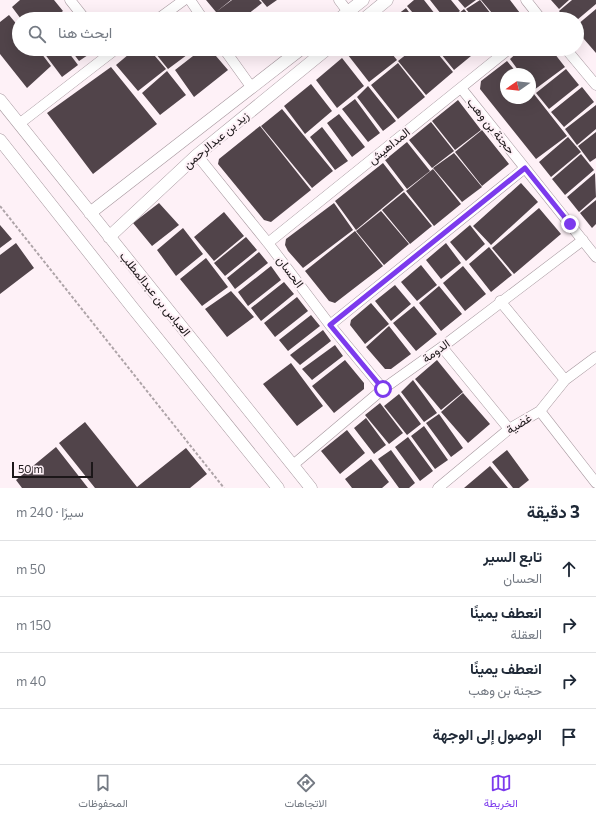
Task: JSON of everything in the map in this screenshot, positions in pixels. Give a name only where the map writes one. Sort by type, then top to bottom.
[{"type":"street","points":[[70,0],[79,12]]},
{"type":"street","points":[[168,12],[184,0]]},
{"type":"street","points":[[190,0],[198,12]]},
{"type":"street","points":[[339,0],[342,12]]},
{"type":"street","points":[[347,12],[363,0]]},
{"type":"street","points":[[373,12],[388,0]]},
{"type":"street","points":[[526,0],[535,12]]},
{"type":"street","points":[[0,106],[15,119],[104,56]]},
{"type":"street","points":[[229,56],[252,88]]},
{"type":"street","name":"زيد بن عبدالرحمن","points":[[90,213],[292,56]]},
{"type":"street","name":"زيد بن عبدالرحمن","points":[[109,237],[197,155],[318,56]]},
{"type":"street","name":"المداهيش","points":[[268,243],[500,56]]},
{"type":"street","points":[[572,56],[596,85]]},
{"type":"street","name":"حجنة بن وهب","points":[[461,88],[596,257]]},
{"type":"street","name":"العباس بن عبدالمطلب","points":[[0,100],[311,488]]},
{"type":"street","points":[[0,140],[278,488]]},
{"type":"street","name":"الحسان","points":[[197,155],[268,243],[330,325],[383,389]]},
{"type":"street","points":[[330,325],[525,168]]},
{"type":"street","name":"الدومة","points":[[293,465],[383,389],[442,347],[500,301],[582,240]]},
{"type":"street","points":[[500,301],[565,380]]},
{"type":"street","points":[[442,347],[509,429]]},
{"type":"street","name":"غضية","points":[[438,488],[509,429],[540,411],[565,380],[596,357]]},
{"type":"street","points":[[540,411],[596,483]]},
{"type":"path","points":[[0,206],[224,488]]},
{"type":"building","points":[[20,0],[54,0],[63,11],[16,12],[12,7]]},
{"type":"building","points":[[206,0],[231,0],[216,12]]},
{"type":"building","points":[[232,0],[259,0],[262,3],[251,12],[216,12]]},
{"type":"building","points":[[261,0],[277,0],[267,7]]},
{"type":"building","points":[[414,0],[424,0],[433,12],[412,12],[407,6]]},
{"type":"building","points":[[430,0],[451,0],[460,11],[459,12],[439,12]]},
{"type":"building","points":[[458,0],[476,0],[465,8]]},
{"type":"building","points":[[480,0],[489,12],[468,12],[466,9]]},
{"type":"building","points":[[481,0],[510,0],[519,12],[491,12]]},
{"type":"building","points":[[551,0],[569,0],[559,9]]},
{"type":"building","points":[[572,0],[596,0],[596,4],[584,14],[584,12],[559,11]]},
{"type":"building","points":[[406,8],[409,12],[401,12]]},
{"type":"building","points":[[596,9],[596,53],[584,39],[584,19]]},
{"type":"building","points":[[9,15],[12,19],[12,56],[43,56],[51,66],[27,88],[0,54],[0,22]]},
{"type":"building","points":[[46,56],[71,56],[78,65],[62,77]]},
{"type":"building","points":[[75,56],[86,56],[79,61]]},
{"type":"building","points":[[127,56],[155,56],[166,69],[138,91],[116,65]]},
{"type":"building","points":[[158,56],[186,56],[168,69]]},
{"type":"building","points":[[193,56],[216,56],[228,70],[194,97],[175,70]]},
{"type":"building","points":[[349,56],[394,56],[397,60],[369,82]]},
{"type":"building","points":[[404,56],[440,56],[453,72],[426,95],[398,61]]},
{"type":"building","points":[[443,56],[471,56],[454,70]]},
{"type":"building","points":[[513,56],[556,56],[565,67],[536,89],[536,68],[517,68],[510,59]]},
{"type":"building","points":[[342,58],[364,86],[337,108],[316,80]]},
{"type":"building","points":[[507,61],[513,68],[500,68],[500,104],[536,104],[536,97],[567,136],[536,159],[480,89],[481,81]]},
{"type":"building","points":[[398,63],[425,97],[398,119],[371,85]]},
{"type":"building","points":[[111,67],[157,124],[93,174],[47,113]]},
{"type":"building","points":[[566,69],[579,85],[549,109],[536,93]]},
{"type":"building","points":[[167,71],[186,95],[160,115],[142,93]]},
{"type":"building","points":[[311,84],[332,111],[305,134],[284,106]]},
{"type":"building","points":[[368,86],[396,121],[383,131],[357,97]]},
{"type":"building","points":[[582,87],[594,102],[564,127],[551,112]]},
{"type":"building","points":[[355,99],[380,133],[368,142],[342,109]]},
{"type":"building","points":[[458,100],[481,130],[455,150],[432,121]]},
{"type":"building","points":[[596,105],[596,129],[577,145],[565,129]]},
{"type":"building","points":[[282,109],[333,171],[312,188],[261,126]]},
{"type":"building","points":[[339,114],[365,147],[352,157],[327,123]]},
{"type":"building","points":[[431,122],[454,151],[432,168],[409,140]]},
{"type":"building","points":[[260,126],[311,190],[271,222],[264,220],[218,164],[219,159]]},
{"type":"building","points":[[322,127],[348,161],[335,170],[310,137]]},
{"type":"building","points":[[482,130],[509,164],[482,186],[455,152]]},
{"type":"building","points":[[596,132],[596,158],[590,162],[578,146]]},
{"type":"building","points":[[568,137],[581,152],[551,177],[539,162]]},
{"type":"building","points":[[407,142],[430,171],[407,189],[385,160]]},
{"type":"building","points":[[454,153],[482,187],[462,202],[433,168]]},
{"type":"building","points":[[581,154],[594,170],[565,195],[552,179]]},
{"type":"building","points":[[383,163],[404,190],[356,230],[335,201]]},
{"type":"building","points":[[433,169],[461,204],[434,226],[406,191]]},
{"type":"building","points":[[595,173],[596,197],[579,212],[567,197]]},
{"type":"building","points":[[521,183],[538,202],[491,245],[473,226]]},
{"type":"building","points":[[404,192],[432,226],[410,244],[382,210]]},
{"type":"building","points":[[596,200],[596,224],[592,228],[580,213]]},
{"type":"building","points":[[159,203],[179,225],[152,246],[133,223]]},
{"type":"building","points":[[334,203],[353,230],[303,268],[288,251],[285,245],[286,239]]},
{"type":"building","points":[[539,208],[561,234],[514,274],[492,248]]},
{"type":"building","points":[[381,211],[409,244],[384,265],[356,231]]},
{"type":"building","points":[[224,212],[244,236],[214,261],[194,237]]},
{"type":"building","points":[[0,225],[12,239],[0,248]]},
{"type":"building","points":[[470,225],[485,244],[466,261],[450,242]]},
{"type":"building","points":[[183,228],[203,254],[176,276],[157,250]]},
{"type":"building","points":[[355,231],[383,266],[335,303],[329,301],[305,271]]},
{"type":"building","points":[[246,237],[257,250],[225,276],[214,263]]},
{"type":"building","points":[[16,243],[34,268],[0,294],[0,255]]},
{"type":"building","points":[[446,243],[461,263],[441,279],[426,260]]},
{"type":"building","points":[[489,247],[512,275],[491,292],[469,264]]},
{"type":"building","points":[[259,252],[268,263],[235,289],[227,278]]},
{"type":"building","points":[[206,258],[228,287],[202,306],[180,279]]},
{"type":"building","points":[[421,265],[437,285],[417,301],[401,282]]},
{"type":"building","points":[[271,266],[281,280],[248,306],[238,292]]},
{"type":"building","points":[[463,266],[486,294],[465,311],[443,283]]},
{"type":"building","points":[[284,282],[294,294],[261,321],[251,308]]},
{"type":"building","points":[[395,285],[411,304],[391,321],[375,301]]},
{"type":"building","points":[[439,286],[462,314],[441,331],[419,303]]},
{"type":"building","points":[[231,291],[254,317],[227,337],[205,309]]},
{"type":"building","points":[[297,297],[308,311],[275,337],[264,323]]},
{"type":"building","points":[[371,303],[389,324],[365,344],[350,325],[351,320]]},
{"type":"building","points":[[414,306],[437,334],[416,351],[393,323]]},
{"type":"building","points":[[311,315],[320,326],[288,351],[279,340]]},
{"type":"building","points":[[389,326],[411,354],[391,369],[385,369],[366,347]]},
{"type":"building","points":[[323,330],[331,341],[300,365],[290,355]]},
{"type":"building","points":[[335,345],[343,356],[312,380],[302,369]]},
{"type":"building","points":[[345,360],[364,383],[364,389],[334,413],[312,386]]},
{"type":"building","points":[[437,360],[463,392],[441,410],[415,379]]},
{"type":"building","points":[[291,363],[323,406],[297,426],[263,384]]},
{"type":"building","points":[[413,380],[437,413],[424,422],[401,392]]},
{"type":"building","points":[[463,393],[490,424],[468,443],[441,412]]},
{"type":"building","points":[[399,394],[421,424],[407,435],[384,406]]},
{"type":"building","points":[[380,403],[403,433],[389,444],[365,415]]},
{"type":"building","points":[[439,414],[463,448],[451,457],[426,423]]},
{"type":"building","points":[[366,418],[386,445],[374,454],[354,428]]},
{"type":"building","points":[[85,422],[137,487],[186,448],[207,474],[190,488],[95,488],[59,443]]},
{"type":"building","points":[[424,426],[448,460],[435,469],[411,436]]},
{"type":"building","points":[[347,430],[365,453],[340,474],[321,451]]},
{"type":"building","points":[[408,437],[433,471],[420,481],[395,447]]},
{"type":"building","points":[[56,447],[88,488],[22,488],[16,480]]},
{"type":"building","points":[[391,450],[415,483],[409,488],[399,488],[378,459]]},
{"type":"building","points":[[507,450],[529,480],[519,488],[513,488],[492,462]]},
{"type":"building","points":[[371,459],[389,482],[382,488],[352,488],[345,479]]},
{"type":"building","points":[[490,466],[508,488],[464,488]]},
{"type":"route","points":[[383,389],[330,325],[525,168],[570,224]]}]
